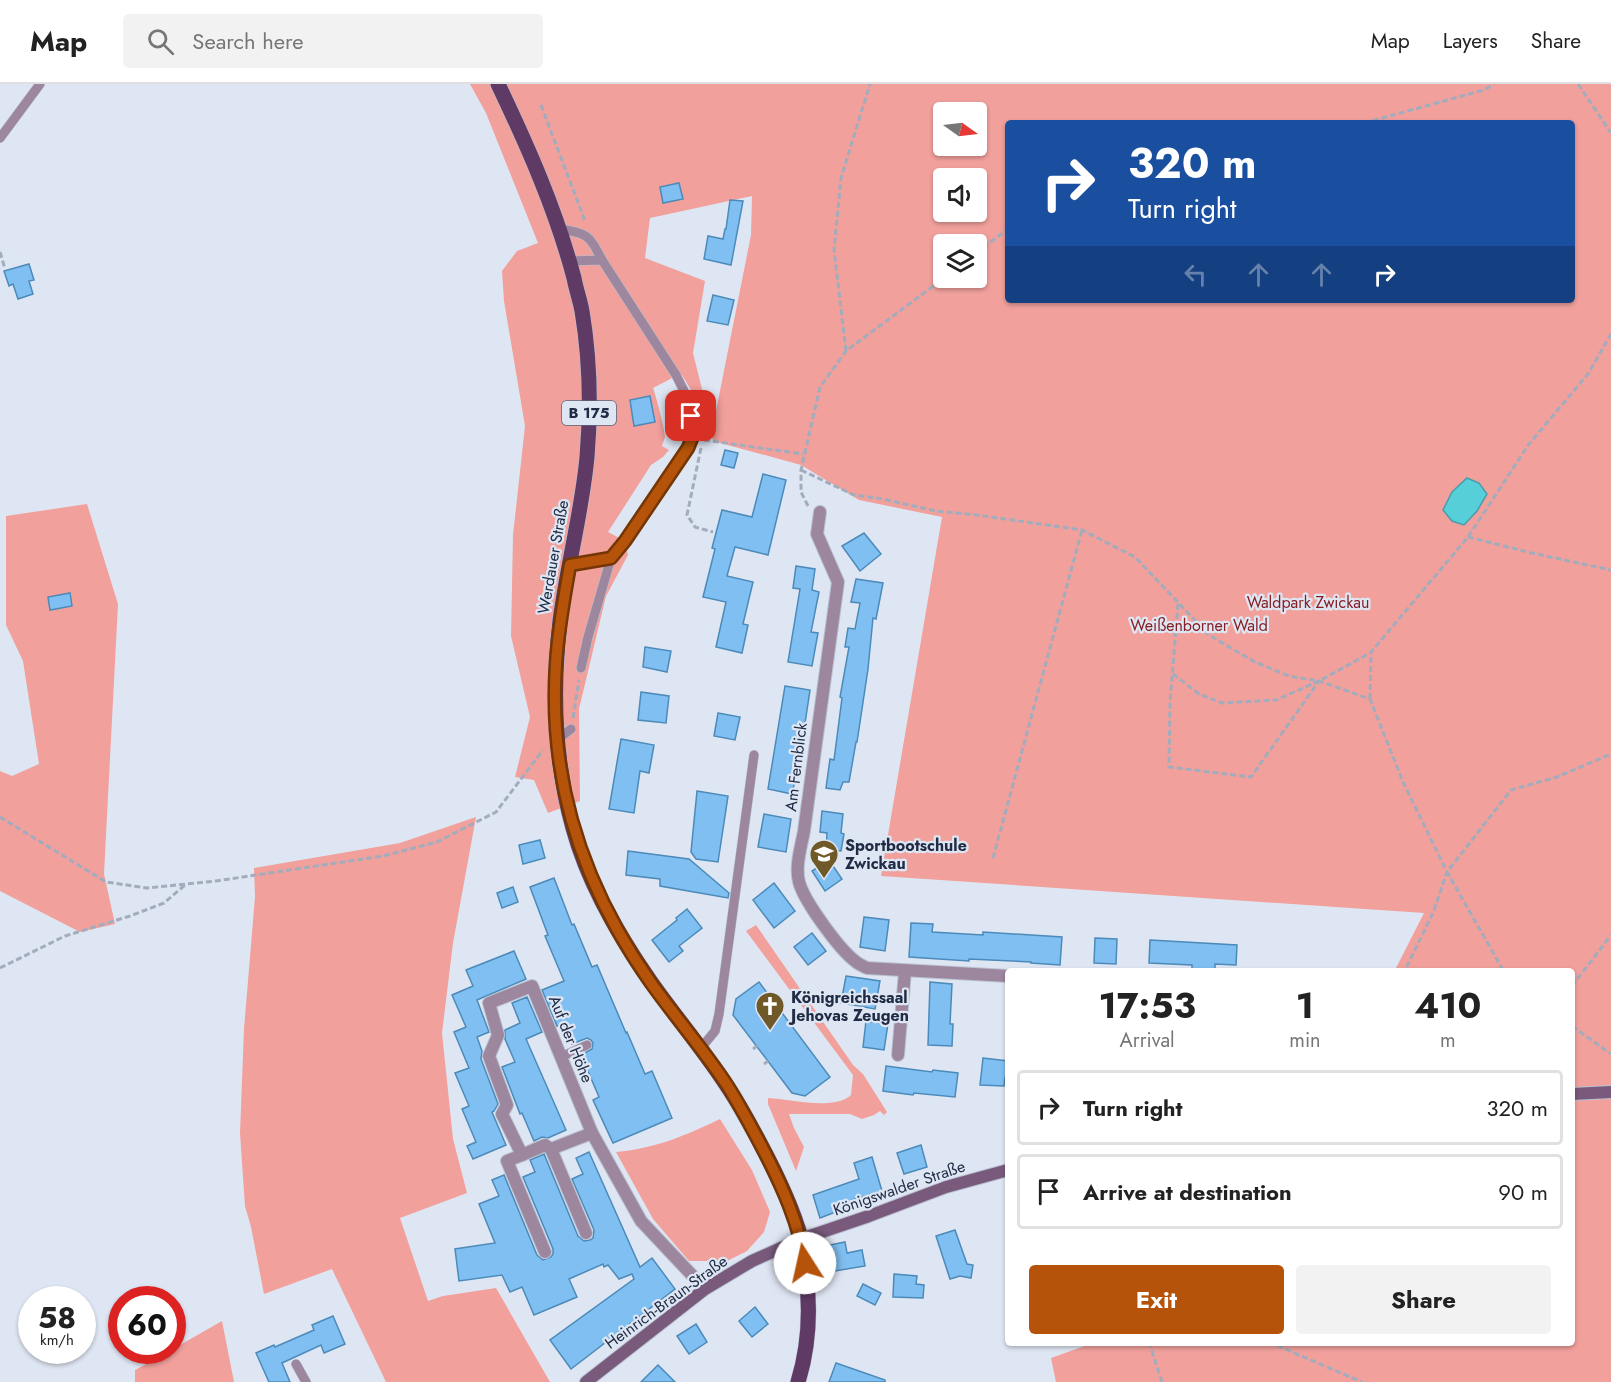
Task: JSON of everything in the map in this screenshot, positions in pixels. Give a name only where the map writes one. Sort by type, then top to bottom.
[{"type":"main road","name":"Werdauer Straße","points":[[498,84],[540,177],[559,229],[582,310],[588,360],[587,456],[561,618],[556,664],[557,740],[563,786],[573,830],[603,905],[626,946],[701,1048],[740,1107],[780,1180],[801,1239],[808,1287],[809,1331],[798,1382]]},
{"type":"street","name":"Am Fernblick","points":[[819,517],[817,534],[838,582],[798,863],[798,881],[831,935],[853,960],[867,968],[1005,976]]},
{"type":"street","points":[[898,1056],[905,971]]},
{"type":"street","name":"Auf der Höhe","points":[[522,1155],[502,1114],[507,1105],[489,1056],[498,1035],[489,1003],[532,986],[592,1133],[641,1221],[705,1289]]},
{"type":"street","points":[[1575,1094],[1611,1092]]},
{"type":"street","points":[[551,1149],[592,1133]]},
{"type":"street","points":[[545,1252],[507,1161],[545,1146],[551,1149],[586,1233]]},
{"type":"street","name":"Königswalder Straße","points":[[801,1239],[946,1187],[1005,1171]]},
{"type":"street","name":"Heinrich-Braun-Straße","points":[[586,1382],[705,1289],[752,1261],[801,1239]]},
{"type":"lane","points":[[0,138],[40,84]]},
{"type":"lane","points":[[559,229],[579,231],[591,239],[602,260],[676,375],[686,395],[691,416],[692,438],[680,460],[611,558],[581,668]]},
{"type":"lane","points":[[569,261],[602,260]]},
{"type":"lane","points":[[570,565],[611,558]]},
{"type":"lane","points":[[557,740],[571,729]]},
{"type":"lane","points":[[701,1048],[715,1031],[754,755]]},
{"type":"lane","points":[[561,1058],[587,1045]]},
{"type":"lane","points":[[296,1364],[306,1382]]},
{"type":"path","points":[[846,351],[834,250],[841,178],[870,84]]},
{"type":"path","points":[[1376,120],[1484,90],[1494,84]]},
{"type":"path","points":[[1578,84],[1611,133]]},
{"type":"path","points":[[541,105],[591,239]]},
{"type":"path","points":[[987,245],[1005,231]]},
{"type":"path","points":[[0,252],[5,269]]},
{"type":"path","points":[[819,517],[801,492],[801,470],[820,387],[846,351],[933,286]]},
{"type":"path","points":[[1173,674],[1198,694],[1222,704],[1276,700],[1319,681],[1371,652],[1468,537],[1529,444],[1588,374],[1611,333]]},
{"type":"path","points":[[713,532],[695,527],[687,515],[703,440],[803,454]]},
{"type":"path","points":[[801,470],[854,495],[883,499],[936,512],[977,515],[1082,530],[1135,557],[1209,635],[1255,662],[1289,676],[1319,681],[1370,699]]},
{"type":"path","points":[[993,858],[1082,530]]},
{"type":"path","points":[[1468,537],[1611,570]]},
{"type":"path","points":[[1178,602],[1170,702],[1169,767],[1251,777],[1319,681]]},
{"type":"path","points":[[1371,652],[1370,699],[1403,782],[1447,872],[1502,968]]},
{"type":"path","points":[[571,729],[581,668]]},
{"type":"path","points":[[0,817],[106,882],[147,888],[186,884],[383,856],[437,842],[496,812],[542,751],[557,740]]},
{"type":"path","points":[[1407,968],[1433,913],[1447,872],[1511,790],[1557,777],[1611,754]]},
{"type":"path","points":[[0,968],[65,936],[164,903],[186,884]]},
{"type":"path","points":[[1575,982],[1611,935]]},
{"type":"path","points":[[1575,1028],[1611,1054]]},
{"type":"path","points":[[1150,1346],[1162,1382]]},
{"type":"path","points":[[1278,1346],[1362,1382]]},
{"type":"green space","name":"Weißenborner Wald","points":[[470,84],[1611,84],[1611,1382],[1056,1382],[1051,1358],[1085,1346],[1575,1346],[1575,968],[1396,968],[1424,913],[881,876],[942,517],[859,500],[801,465],[713,441],[712,431],[751,235],[752,196],[650,218],[645,258],[705,281],[693,353],[703,393],[697,400],[682,375],[653,388],[665,433],[662,446],[669,450],[651,465],[608,532],[625,541],[628,555],[606,596],[579,709],[580,801],[548,813],[534,780],[515,777],[530,717],[511,636],[513,535],[525,426],[504,301],[502,271],[517,251],[538,243],[486,113]]},
{"type":"green space","points":[[87,504],[118,604],[104,874],[115,924],[80,932],[0,891],[0,771],[12,776],[39,764],[23,661],[6,625],[6,516]]},
{"type":"green space","points":[[476,817],[453,943],[442,1033],[453,1139],[467,1193],[400,1218],[428,1301],[443,1296],[496,1288],[550,1382],[386,1382],[332,1269],[264,1294],[245,1206],[240,1133],[244,1029],[255,897],[254,868],[400,843]]},
{"type":"green space","points":[[756,925],[853,1065],[863,1074],[887,1112],[884,1115],[880,1111],[862,1119],[850,1114],[789,1114],[804,1147],[796,1171],[768,1104],[768,1098],[811,1103],[843,1100],[851,1095],[853,1075],[746,931]]},
{"type":"green space","points":[[720,1119],[752,1170],[770,1212],[764,1232],[747,1251],[727,1261],[689,1261],[653,1219],[616,1152],[644,1148],[670,1140]]},
{"type":"green space","points":[[222,1321],[234,1382],[135,1382],[135,1370],[146,1364],[186,1364],[186,1342]]},
{"type":"water","points":[[1467,478],[1479,483],[1487,494],[1477,511],[1464,525],[1452,521],[1443,510],[1452,492]]},
{"type":"building","points":[[679,183],[683,199],[663,203],[660,187]]},
{"type":"building","points":[[730,200],[743,201],[731,265],[704,259],[708,236],[723,239]]},
{"type":"building","points":[[29,264],[34,280],[29,281],[33,294],[18,299],[13,284],[9,286],[4,271]]},
{"type":"building","points":[[713,295],[734,300],[728,325],[707,321]]},
{"type":"building","points":[[650,396],[655,422],[634,426],[630,400]]},
{"type":"building","points":[[725,450],[738,453],[734,468],[721,465]]},
{"type":"building","points":[[763,474],[786,480],[768,555],[735,547],[727,576],[753,582],[743,624],[748,625],[742,653],[716,647],[726,602],[703,597],[722,510],[752,517]]},
{"type":"building","points":[[864,533],[881,554],[860,571],[842,546]]},
{"type":"building","points":[[796,566],[815,569],[812,590],[819,592],[811,632],[818,633],[812,666],[788,662],[800,589],[793,588]]},
{"type":"building","points":[[856,579],[883,583],[876,619],[873,618],[868,669],[849,782],[843,782],[840,790],[826,788],[830,759],[834,760],[842,698],[840,697],[849,647],[845,647],[848,628],[855,629],[860,603],[851,602]]},
{"type":"building","points":[[70,593],[72,606],[50,610],[48,597]]},
{"type":"building","points":[[645,647],[671,651],[667,672],[643,667]]},
{"type":"building","points":[[785,686],[810,690],[792,794],[768,789]]},
{"type":"building","points":[[641,692],[669,696],[666,723],[638,720]]},
{"type":"building","points":[[718,713],[740,717],[735,740],[714,736]]},
{"type":"building","points":[[621,739],[654,745],[649,773],[640,771],[634,813],[609,809]]},
{"type":"building","points":[[697,791],[728,796],[718,862],[696,859],[691,852]]},
{"type":"building","points":[[822,811],[843,814],[841,833],[844,834],[841,851],[826,849],[827,833],[820,832]]},
{"type":"building","points":[[764,814],[791,819],[786,852],[758,847]]},
{"type":"building","points":[[540,840],[545,858],[523,864],[519,845]]},
{"type":"building","points":[[628,851],[689,859],[729,893],[728,898],[660,886],[660,879],[626,875]]},
{"type":"building","points":[[829,860],[842,879],[825,891],[812,871]]},
{"type":"building","points":[[554,878],[572,925],[574,924],[592,967],[597,965],[645,1074],[652,1071],[672,1118],[613,1143],[593,1100],[599,1097],[581,1055],[592,1049],[593,1043],[587,1038],[572,1044],[563,1024],[557,1026],[542,990],[564,981],[545,936],[548,935],[530,887]]},
{"type":"building","points":[[774,883],[795,911],[774,928],[753,900]]},
{"type":"building","points":[[513,887],[518,902],[502,908],[497,893]]},
{"type":"building","points":[[687,909],[702,928],[679,946],[683,951],[669,962],[652,940]]},
{"type":"building","points":[[864,917],[889,920],[885,951],[860,947]]},
{"type":"building","points":[[911,923],[933,924],[932,932],[983,935],[983,932],[1062,937],[1060,965],[909,957]]},
{"type":"building","points":[[812,933],[826,951],[808,965],[794,947]]},
{"type":"building","points":[[1095,938],[1117,939],[1116,964],[1094,963]]},
{"type":"building","points":[[1150,940],[1237,945],[1236,965],[1215,964],[1215,968],[1192,968],[1192,965],[1149,963]]},
{"type":"building","points":[[514,951],[526,979],[477,1000],[489,1032],[477,1037],[482,1051],[481,1059],[498,1104],[492,1112],[506,1145],[473,1159],[467,1146],[476,1142],[462,1109],[469,1106],[455,1073],[469,1068],[454,1032],[466,1027],[452,995],[473,986],[466,970]]},
{"type":"building","points":[[846,976],[880,981],[875,1009],[841,1003]]},
{"type":"building","name":"Königreichssaal Jehovas Zeugen","points":[[759,982],[830,1077],[805,1096],[792,1093],[733,1015],[736,999]]},
{"type":"building","points":[[930,982],[952,984],[950,1024],[953,1024],[952,1046],[928,1045]]},
{"type":"building","points":[[527,997],[542,1032],[526,1039],[566,1130],[534,1141],[522,1113],[520,1114],[502,1067],[515,1062],[505,1039],[505,1030],[520,1023],[512,1003]]},
{"type":"building","points":[[866,1021],[888,1024],[884,1050],[863,1047]]},
{"type":"building","points":[[983,1058],[1005,1061],[1004,1086],[980,1085]]},
{"type":"building","points":[[886,1066],[958,1073],[955,1097],[883,1091]]},
{"type":"building","points":[[921,1145],[927,1167],[904,1174],[897,1153]]},
{"type":"building","points":[[589,1152],[640,1267],[652,1258],[675,1289],[571,1369],[550,1340],[634,1279],[632,1274],[619,1279],[608,1265],[604,1267],[603,1264],[569,1279],[577,1297],[534,1315],[522,1287],[510,1292],[502,1275],[459,1281],[455,1249],[495,1243],[479,1204],[499,1196],[492,1180],[504,1175],[537,1255],[543,1260],[551,1257],[553,1249],[523,1177],[535,1172],[530,1160],[544,1154],[578,1236],[584,1241],[593,1238],[594,1230],[572,1179],[583,1174],[576,1158]]},
{"type":"building","points":[[872,1157],[882,1191],[852,1200],[854,1205],[820,1218],[813,1195],[859,1179],[854,1163]]},
{"type":"building","points":[[955,1230],[967,1264],[973,1265],[971,1278],[960,1276],[950,1279],[936,1236]]},
{"type":"building","points":[[845,1242],[847,1253],[862,1250],[865,1266],[829,1272],[825,1246]]},
{"type":"building","points":[[894,1274],[917,1276],[916,1284],[924,1285],[923,1298],[893,1297]]},
{"type":"building","points":[[863,1284],[881,1293],[875,1305],[857,1296]]},
{"type":"building","points":[[755,1307],[768,1324],[752,1337],[739,1321]]},
{"type":"building","points":[[333,1316],[345,1344],[324,1353],[321,1345],[282,1363],[290,1382],[269,1382],[256,1353],[314,1330],[312,1325]]},
{"type":"building","points":[[696,1324],[707,1342],[689,1354],[677,1336]]},
{"type":"building","points":[[836,1363],[885,1380],[885,1382],[829,1382]]},
{"type":"building","points":[[658,1365],[675,1382],[641,1382]]},
{"type":"place","name":"Sportbootschule Zwickau","points":[[824,880]]},
{"type":"place","name":"Königreichssaal Jehovas Zeugen","points":[[770,1032]]},
{"type":"route","points":[[691,416],[692,438],[688,448],[625,541],[611,558],[570,565],[556,664],[557,740],[563,786],[573,830],[603,905],[626,946],[701,1048],[740,1107],[780,1180],[801,1239],[805,1263]]},
{"type":"park label","name":"Waldpark Zwickau","points":[[1308,602]]}]
